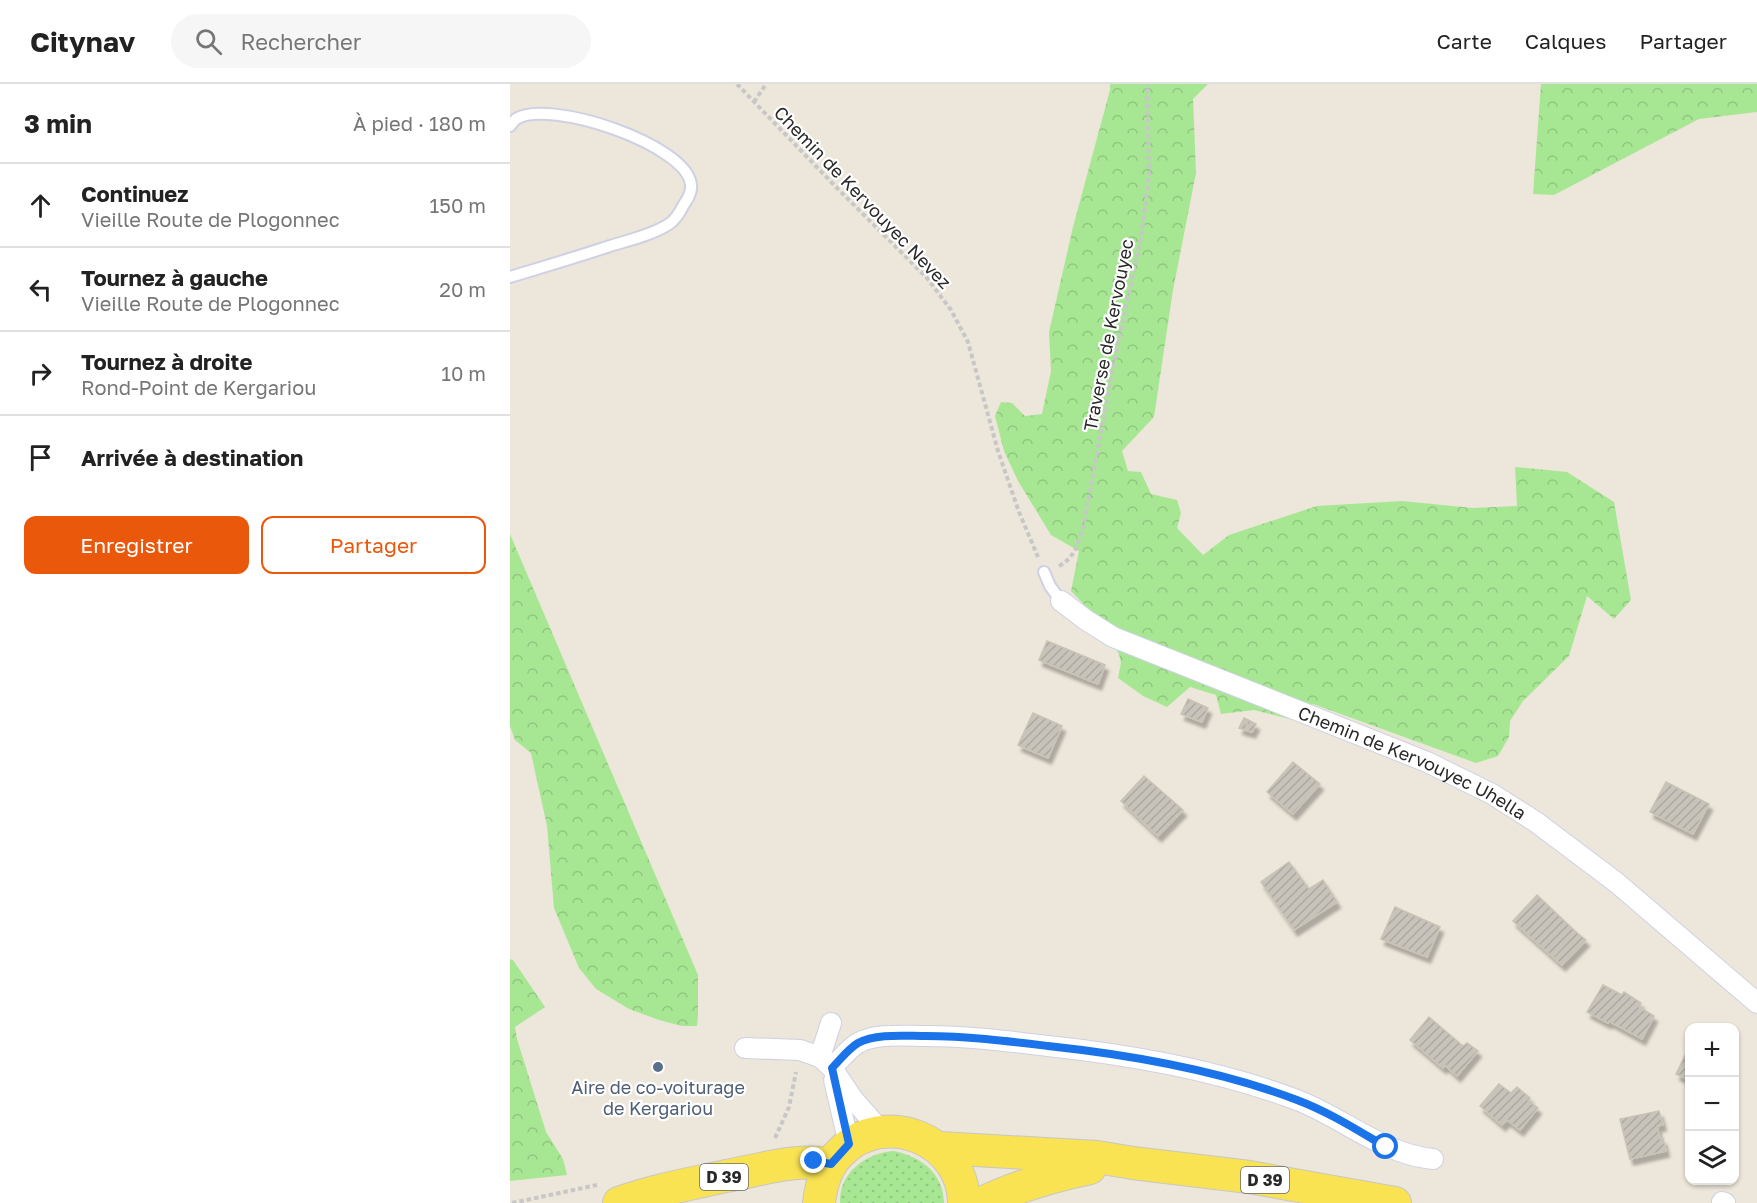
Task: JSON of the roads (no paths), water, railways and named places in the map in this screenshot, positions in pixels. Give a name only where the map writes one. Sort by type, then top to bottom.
[{"type":"main road","points":[[819,1203],[822,1184],[840,1154],[864,1136],[881,1131],[902,1132],[922,1137],[940,1148],[960,1177],[964,1203]]},
{"type":"main road","name":"D 39","points":[[940,1148],[1097,1157],[1133,1164],[1226,1174],[1395,1203]]},
{"type":"main road","name":"D 39","points":[[619,1203],[643,1194],[840,1154]]},
{"type":"main road","name":"D 39","points":[[982,1203],[1040,1179],[1103,1166],[1133,1164]]},
{"type":"street","name":"Chemin de Kervouyec Uhella","points":[[1061,601],[1113,637],[1427,762],[1492,794],[1536,822],[1617,882],[1757,1003]]},
{"type":"street","points":[[831,1023],[826,1063],[840,1154]]},
{"type":"street","points":[[826,1063],[847,1052],[859,1042],[874,1038],[902,1036],[990,1039],[1084,1050],[1174,1065],[1272,1091],[1319,1109],[1386,1147],[1416,1158],[1433,1159]]},
{"type":"street","points":[[745,1048],[800,1050],[826,1063],[881,1131]]},
{"type":"lane","points":[[510,126],[517,118],[530,115],[555,113],[589,119],[661,150],[681,164],[691,185],[681,211],[670,223],[644,236],[510,277]]},
{"type":"lane","name":"Chemin de Kervouyec Uhella","points":[[1044,572],[1061,601]]},
{"type":"place","name":"Aire de co-voiturage de Kergariou","points":[[658,1067]]}]
